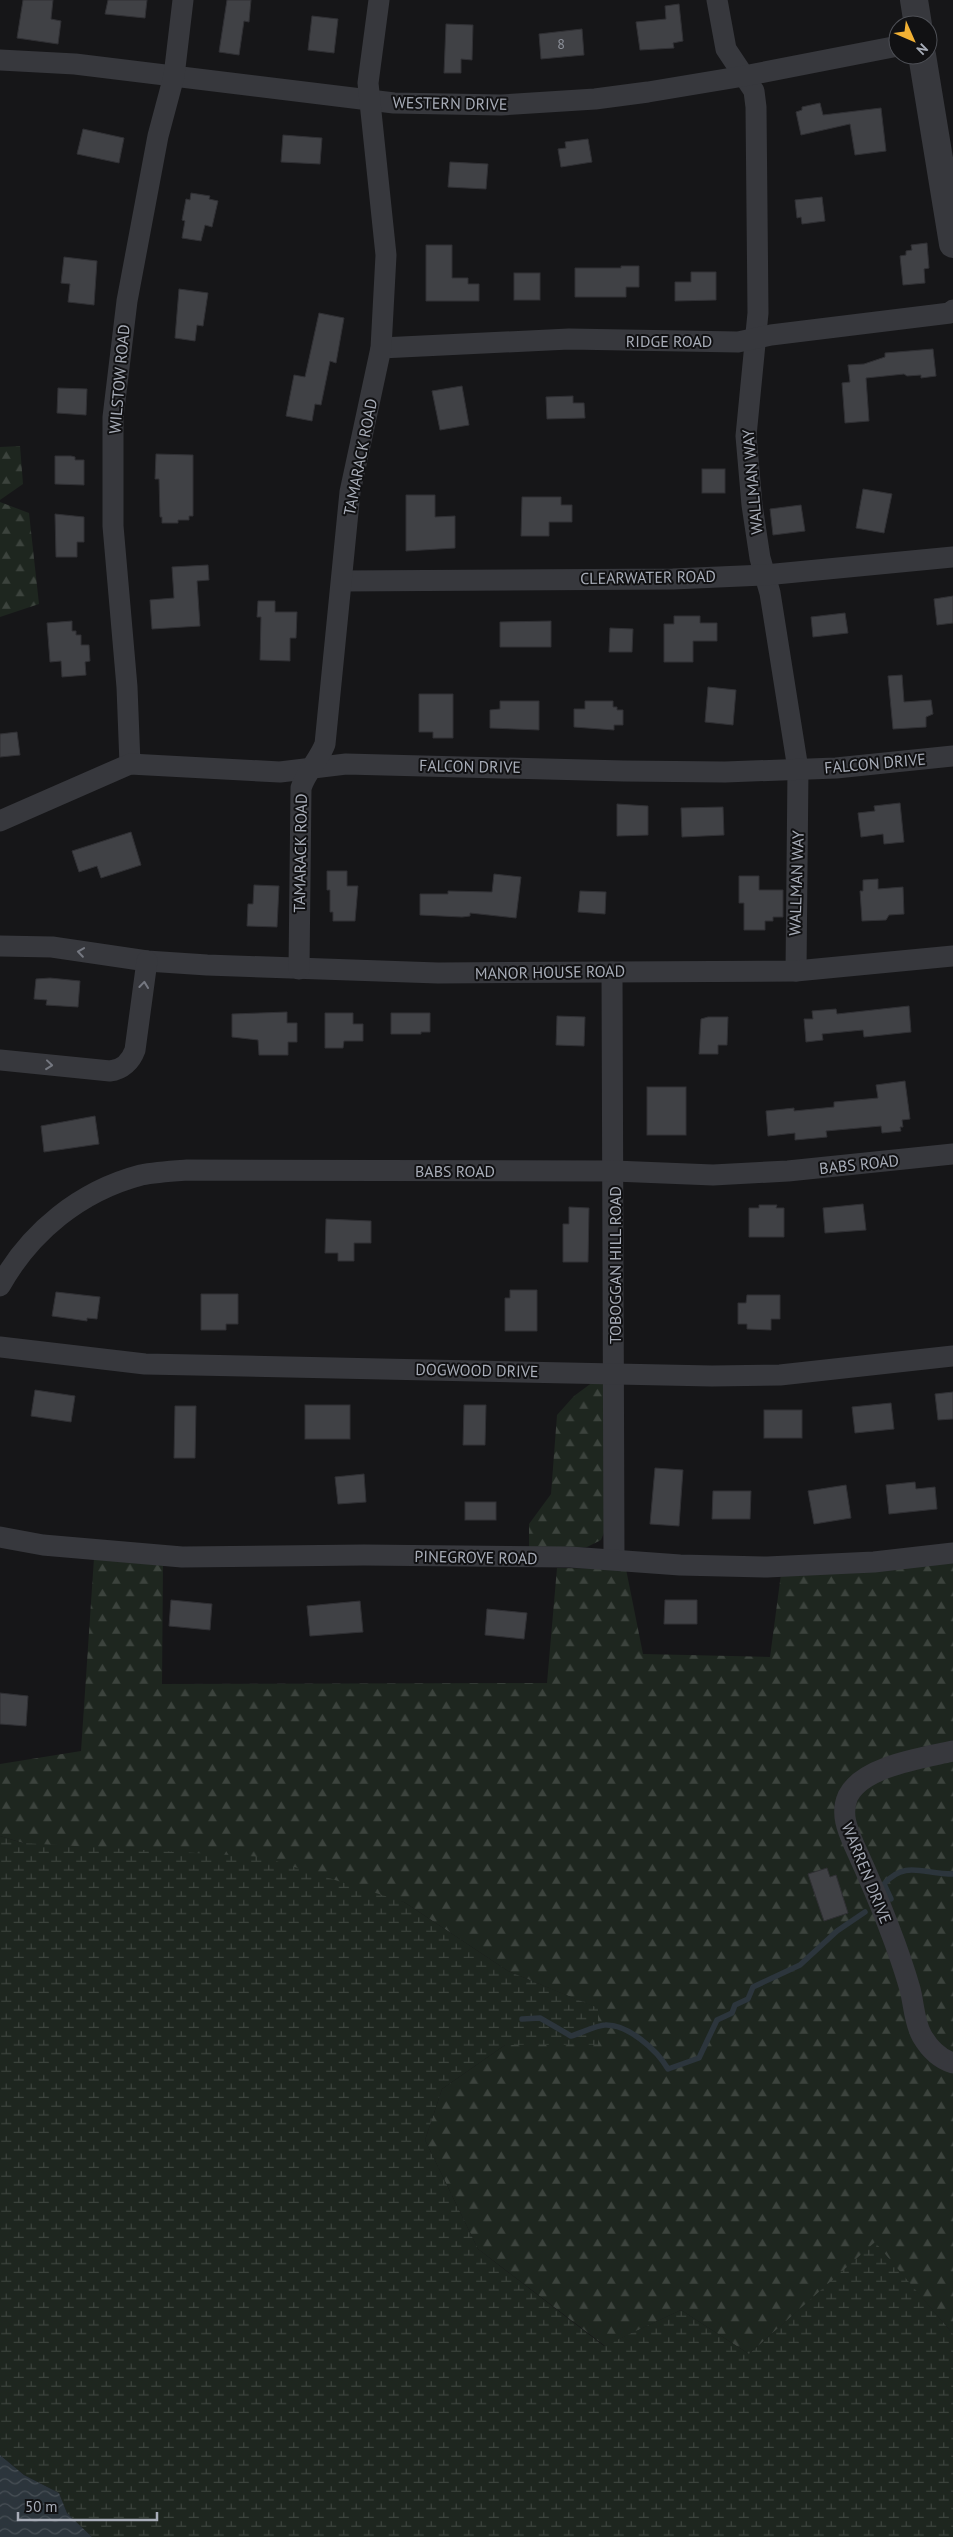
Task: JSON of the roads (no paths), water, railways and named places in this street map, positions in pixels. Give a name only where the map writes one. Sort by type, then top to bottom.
[{"type":"street","name":"WILSTOW ROAD","points":[[130,764],[128,687],[113,526],[113,417],[135,252],[158,136],[174,76],[183,0]]},
{"type":"street","name":"TAMARACK ROAD","points":[[299,969],[300,788],[325,744],[350,492],[381,348],[386,255],[368,100],[368,83],[379,0]]},
{"type":"street","name":"WALLMAN WAY","points":[[717,0],[726,49],[754,91],[756,107],[758,313],[746,436],[752,505],[760,558],[770,593],[798,769],[796,971]]},
{"type":"street","points":[[914,0],[916,15]]},
{"type":"street","name":"WESTERN DRIVE","points":[[0,60],[75,64],[394,103],[500,105],[586,100],[744,76],[888,48]]},
{"type":"street","points":[[924,65],[953,244]]},
{"type":"street","name":"RIDGE ROAD","points":[[381,348],[569,339],[738,342],[756,338],[950,313],[953,310]]},
{"type":"street","name":"CLEARWATER ROAD","points":[[342,581],[673,579],[765,575],[953,557]]},
{"type":"street","name":"FALCON DRIVE","points":[[0,821],[130,764],[280,772],[346,764],[624,771],[798,769],[953,756]]},
{"type":"street","name":"MANOR HOUSE ROAD","points":[[0,946],[52,947],[146,961],[299,969],[438,973],[796,971],[953,956]]},
{"type":"street","points":[[0,1060],[110,1071],[121,1068],[132,1057],[135,1050],[146,961]]},
{"type":"street","name":"TOBOGGAN HILL ROAD","points":[[612,972],[615,1373],[614,1558]]},
{"type":"street","name":"BABS ROAD","points":[[0,1286],[26,1246],[54,1220],[81,1200],[111,1184],[143,1175],[187,1170],[614,1171],[713,1174],[788,1171],[953,1154]]},
{"type":"street","name":"DOGWOOD DRIVE","points":[[0,1347],[145,1364],[712,1376],[780,1375],[953,1356]]},
{"type":"street","name":"PINEGROVE ROAD","points":[[0,1538],[43,1545],[182,1557],[364,1555],[614,1558],[680,1565],[767,1567],[874,1562],[953,1553]]},
{"type":"street","name":"WARREN DRIVE","points":[[946,2059],[921,2035],[910,1989],[901,1962],[876,1891],[848,1831],[844,1816],[848,1796],[865,1778],[894,1765],[953,1751]]},
{"type":"water","points":[[0,2455],[24,2475],[59,2493],[67,2513],[92,2537],[0,2537]]},
{"type":"waterway","points":[[891,1899],[884,1884],[899,1872],[915,1870],[953,1874]]},
{"type":"waterway","points":[[522,2019],[540,2018],[571,2036],[602,2025],[623,2029],[632,2033],[649,2046],[668,2069],[699,2058],[717,2020],[732,2013],[735,2005],[748,1999],[753,1987],[800,1965],[837,1931],[865,1912]]}]
